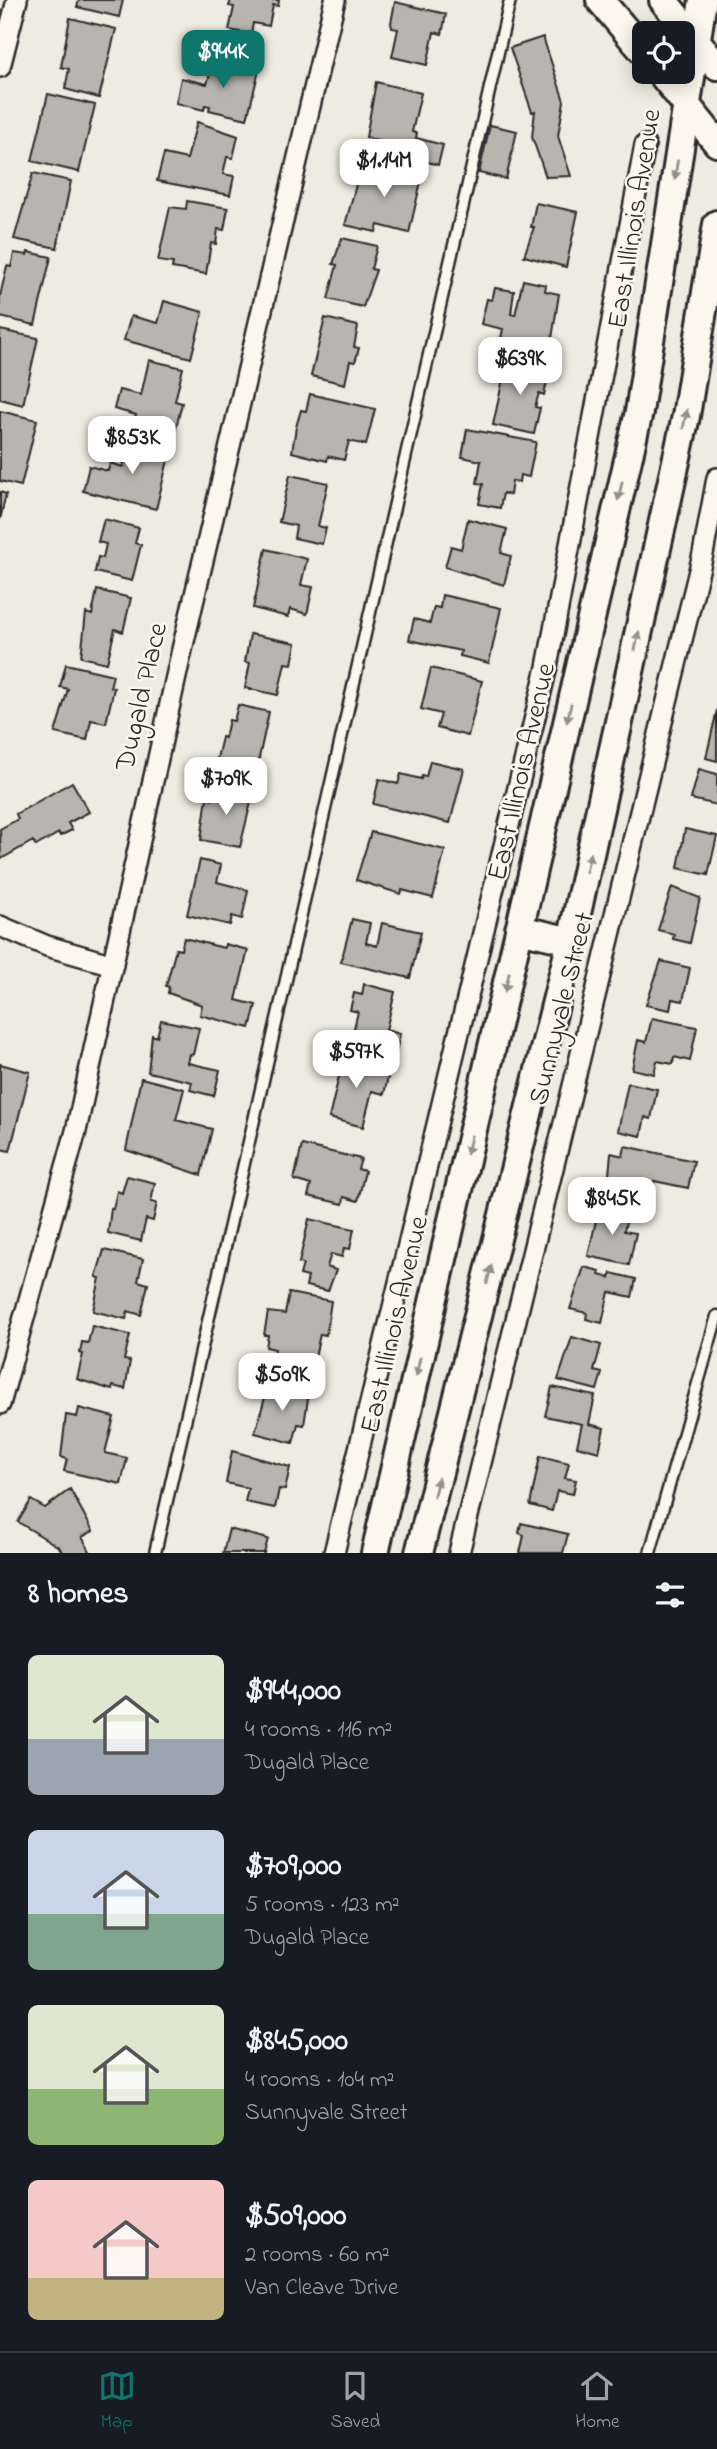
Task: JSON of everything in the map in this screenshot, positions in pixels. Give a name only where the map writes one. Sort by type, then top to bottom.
[{"type":"main road","points":[[600,0],[632,38]]},
{"type":"main road","points":[[663,0],[717,66]]},
{"type":"main road","name":"East Illinois Avenue","points":[[375,1553],[639,412],[703,0]]},
{"type":"main road","points":[[670,84],[717,143]]},
{"type":"main road","points":[[419,1553],[571,941],[686,416],[711,286],[717,224]]},
{"type":"main road","points":[[519,929],[571,941]]},
{"type":"street","points":[[0,67],[17,0]]},
{"type":"street","name":"Dugald Place","points":[[0,1404],[76,1131],[181,654],[335,0]]},
{"type":"street","points":[[334,1553],[547,667],[645,145]]},
{"type":"street","name":"Sunnyvale Street","points":[[459,1553],[703,554],[717,478]]},
{"type":"street","points":[[0,926],[47,946],[113,965]]},
{"type":"lane","points":[[155,1553],[510,0]]},
{"type":"lane","points":[[650,1553],[717,1316]]},
{"type":"building","points":[[79,0],[123,0],[119,17],[77,7]]},
{"type":"building","points":[[231,0],[279,0],[278,6],[273,5],[269,26],[253,23],[251,34],[229,30],[234,7],[229,6]]},
{"type":"building","points":[[395,2],[446,14],[442,34],[434,32],[427,65],[392,57],[398,29],[392,28],[391,23]]},
{"type":"building","points":[[70,18],[116,29],[99,98],[65,89],[69,69],[61,67]]},
{"type":"building","points":[[543,37],[564,101],[558,136],[571,176],[546,177],[532,137],[535,111],[532,112],[510,48]]},
{"type":"building","points":[[221,58],[260,66],[247,119],[209,110],[210,106],[205,105],[204,110],[176,103],[181,78],[207,84],[210,73],[217,75]]},
{"type":"building","points":[[376,82],[421,93],[412,132],[417,133],[416,138],[443,145],[438,165],[395,152],[396,147],[366,137]]},
{"type":"building","points":[[48,94],[95,105],[79,172],[32,161]]},
{"type":"building","points":[[197,122],[238,136],[233,158],[227,157],[223,174],[234,176],[230,195],[157,181],[164,154],[187,159]]},
{"type":"building","points":[[490,125],[517,131],[506,179],[479,173]]},
{"type":"building","points":[[362,163],[422,177],[409,233],[378,225],[376,232],[345,225]]},
{"type":"building","points":[[33,173],[71,181],[57,248],[14,239]]},
{"type":"building","points":[[187,201],[228,208],[224,230],[218,229],[216,244],[211,243],[206,274],[172,268],[173,263],[158,261],[170,207],[186,209]]},
{"type":"building","points":[[536,203],[578,212],[566,267],[524,256],[534,227],[531,227]]},
{"type":"building","points":[[342,238],[377,246],[371,269],[376,270],[363,307],[328,299],[337,265],[333,264]]},
{"type":"building","points":[[28,252],[51,257],[35,325],[0,317],[0,296],[7,266],[11,267],[14,253],[27,255]]},
{"type":"building","points":[[523,280],[546,285],[545,291],[559,294],[548,364],[513,356],[516,341],[501,338],[503,329],[481,324],[487,299],[492,300],[495,288],[514,291],[511,314],[515,315]]},
{"type":"building","points":[[164,301],[203,312],[191,358],[124,340],[131,316],[158,323]]},
{"type":"building","points":[[325,318],[358,326],[354,347],[359,348],[355,362],[350,361],[345,384],[311,376]]},
{"type":"building","points":[[0,330],[38,338],[23,405],[0,399]]},
{"type":"building","points":[[149,360],[183,368],[175,401],[182,403],[175,432],[134,423],[136,415],[114,409],[119,390],[141,395]]},
{"type":"building","points":[[507,360],[545,366],[544,375],[548,376],[544,395],[539,393],[535,407],[540,408],[534,434],[493,425]]},
{"type":"building","points":[[310,394],[375,409],[366,445],[349,441],[344,460],[328,456],[327,461],[292,452],[301,410],[306,411]]},
{"type":"building","points":[[0,411],[37,420],[21,486],[0,481]]},
{"type":"building","points":[[467,429],[536,442],[529,477],[520,475],[519,482],[512,481],[510,495],[503,493],[500,508],[479,504],[483,484],[477,483],[481,461],[462,457]]},
{"type":"building","points":[[130,439],[170,452],[156,509],[83,491],[89,466],[108,471],[110,463],[123,467]]},
{"type":"building","points":[[290,475],[328,483],[318,526],[326,528],[322,544],[294,538],[296,526],[279,522]]},
{"type":"building","points":[[0,492],[6,494],[0,520]]},
{"type":"building","points":[[104,519],[139,528],[135,543],[141,545],[132,581],[95,572],[98,557],[103,558],[106,544],[98,542]]},
{"type":"building","points":[[468,519],[507,529],[501,553],[511,556],[504,585],[445,567],[451,546],[461,549]]},
{"type":"building","points":[[266,549],[307,559],[301,585],[313,587],[307,614],[290,609],[288,617],[253,608]]},
{"type":"building","points":[[97,590],[131,598],[123,632],[115,629],[107,663],[81,657],[86,613],[92,615]]},
{"type":"building","points":[[442,595],[501,608],[489,663],[460,656],[461,651],[409,640],[414,619],[430,623],[434,607],[440,608]]},
{"type":"building","points":[[250,634],[296,643],[292,664],[285,663],[278,695],[245,688],[250,663],[245,662]]},
{"type":"building","points":[[66,664],[113,675],[110,687],[114,688],[106,723],[91,720],[87,740],[55,733],[68,689],[60,687]]},
{"type":"building","points":[[431,668],[482,681],[468,736],[437,728],[441,714],[421,709]]},
{"type":"building","points":[[238,705],[269,712],[256,772],[216,763],[222,737],[225,738],[229,720],[234,721]]},
{"type":"building","points":[[717,710],[717,761],[706,758]]},
{"type":"building","points":[[430,761],[464,769],[450,823],[373,804],[379,779],[398,784],[401,774],[421,779],[422,776],[426,777]]},
{"type":"building","points":[[699,769],[717,774],[717,805],[691,799]]},
{"type":"building","points":[[72,782],[89,812],[68,823],[72,830],[60,836],[59,833],[36,846],[33,841],[1,859],[0,829],[18,819],[16,814]]},
{"type":"building","points":[[217,785],[252,798],[240,847],[201,840],[207,797],[213,799]]},
{"type":"building","points":[[685,829],[717,836],[708,875],[678,868]]},
{"type":"building","points":[[371,832],[445,850],[433,898],[402,890],[401,894],[356,880]]},
{"type":"building","points":[[200,860],[221,865],[217,882],[248,890],[242,919],[232,916],[230,925],[187,915]]},
{"type":"building","points":[[672,887],[700,898],[690,943],[673,939],[674,934],[658,930]]},
{"type":"building","points":[[352,919],[370,923],[366,943],[377,946],[382,923],[421,932],[410,978],[341,962]]},
{"type":"building","points":[[184,938],[224,948],[225,944],[248,950],[236,1000],[256,1005],[250,1028],[200,1015],[202,1005],[168,993],[169,987],[166,986],[176,949],[181,950]]},
{"type":"building","points":[[661,961],[690,968],[683,1001],[672,999],[670,1010],[646,1005]]},
{"type":"building","points":[[364,984],[395,992],[386,1030],[400,1034],[395,1057],[356,1046],[358,1037],[352,1036],[358,1012],[350,1010],[354,993],[362,995]]},
{"type":"building","points":[[652,1018],[697,1027],[690,1061],[674,1057],[673,1064],[657,1061],[654,1074],[632,1069],[638,1040],[646,1042]]},
{"type":"building","points":[[161,1020],[199,1028],[193,1055],[190,1054],[188,1063],[220,1070],[214,1096],[190,1090],[192,1082],[148,1072],[152,1035],[157,1037]]},
{"type":"building","points":[[344,1055],[378,1063],[376,1070],[389,1073],[384,1094],[372,1091],[363,1127],[329,1118]]},
{"type":"building","points":[[0,1064],[30,1072],[10,1151],[0,1149]]},
{"type":"building","points":[[141,1078],[184,1089],[176,1120],[212,1129],[201,1175],[126,1150]]},
{"type":"building","points":[[628,1083],[657,1089],[651,1119],[645,1117],[641,1136],[618,1131]]},
{"type":"building","points":[[302,1145],[361,1159],[358,1169],[365,1171],[358,1201],[344,1197],[343,1204],[308,1196],[311,1185],[294,1180]]},
{"type":"building","points":[[625,1146],[694,1161],[688,1188],[654,1181],[651,1194],[608,1185],[611,1153],[623,1156]]},
{"type":"building","points":[[127,1176],[155,1183],[151,1202],[157,1203],[153,1221],[146,1219],[141,1241],[108,1233],[111,1208],[113,1209],[117,1191],[122,1193]]},
{"type":"building","points":[[599,1207],[628,1213],[624,1231],[636,1233],[629,1265],[588,1256]]},
{"type":"building","points":[[309,1219],[354,1229],[350,1249],[344,1248],[342,1257],[331,1254],[327,1267],[336,1270],[328,1291],[306,1286],[308,1277],[300,1275],[303,1264],[299,1263]]},
{"type":"building","points":[[104,1250],[143,1259],[138,1281],[148,1284],[141,1315],[128,1311],[126,1319],[93,1311],[100,1278],[96,1277]]},
{"type":"building","points":[[584,1267],[600,1271],[599,1275],[610,1278],[611,1273],[636,1279],[632,1297],[609,1292],[602,1323],[586,1319],[587,1313],[570,1309]]},
{"type":"building","points":[[289,1293],[331,1301],[326,1335],[320,1334],[314,1362],[274,1355],[275,1349],[266,1347],[268,1335],[264,1335],[268,1312],[285,1314]]},
{"type":"building","points":[[92,1326],[130,1335],[124,1360],[130,1361],[125,1389],[113,1386],[112,1390],[77,1379],[83,1354],[80,1353],[82,1342],[88,1343]]},
{"type":"building","points":[[572,1337],[601,1345],[594,1371],[602,1373],[597,1390],[558,1380]]},
{"type":"building","points":[[269,1383],[309,1392],[304,1425],[298,1424],[293,1443],[255,1433]]},
{"type":"building","points":[[552,1387],[595,1396],[589,1424],[604,1428],[599,1452],[577,1446],[582,1424],[545,1416]]},
{"type":"building","points":[[79,1408],[114,1417],[105,1453],[127,1458],[121,1484],[64,1471],[67,1459],[61,1457],[66,1415],[77,1417]]},
{"type":"building","points":[[232,1451],[290,1467],[285,1490],[279,1489],[275,1508],[245,1502],[248,1488],[226,1483]]},
{"type":"building","points":[[540,1456],[569,1463],[565,1478],[576,1480],[573,1494],[557,1491],[552,1511],[530,1505]]},
{"type":"building","points":[[70,1489],[93,1531],[82,1537],[91,1553],[63,1553],[59,1547],[18,1522],[31,1500],[45,1508]]},
{"type":"building","points":[[521,1523],[568,1534],[563,1553],[520,1553],[524,1535],[519,1533]]},
{"type":"building","points":[[229,1529],[268,1539],[264,1553],[223,1553]]}]
